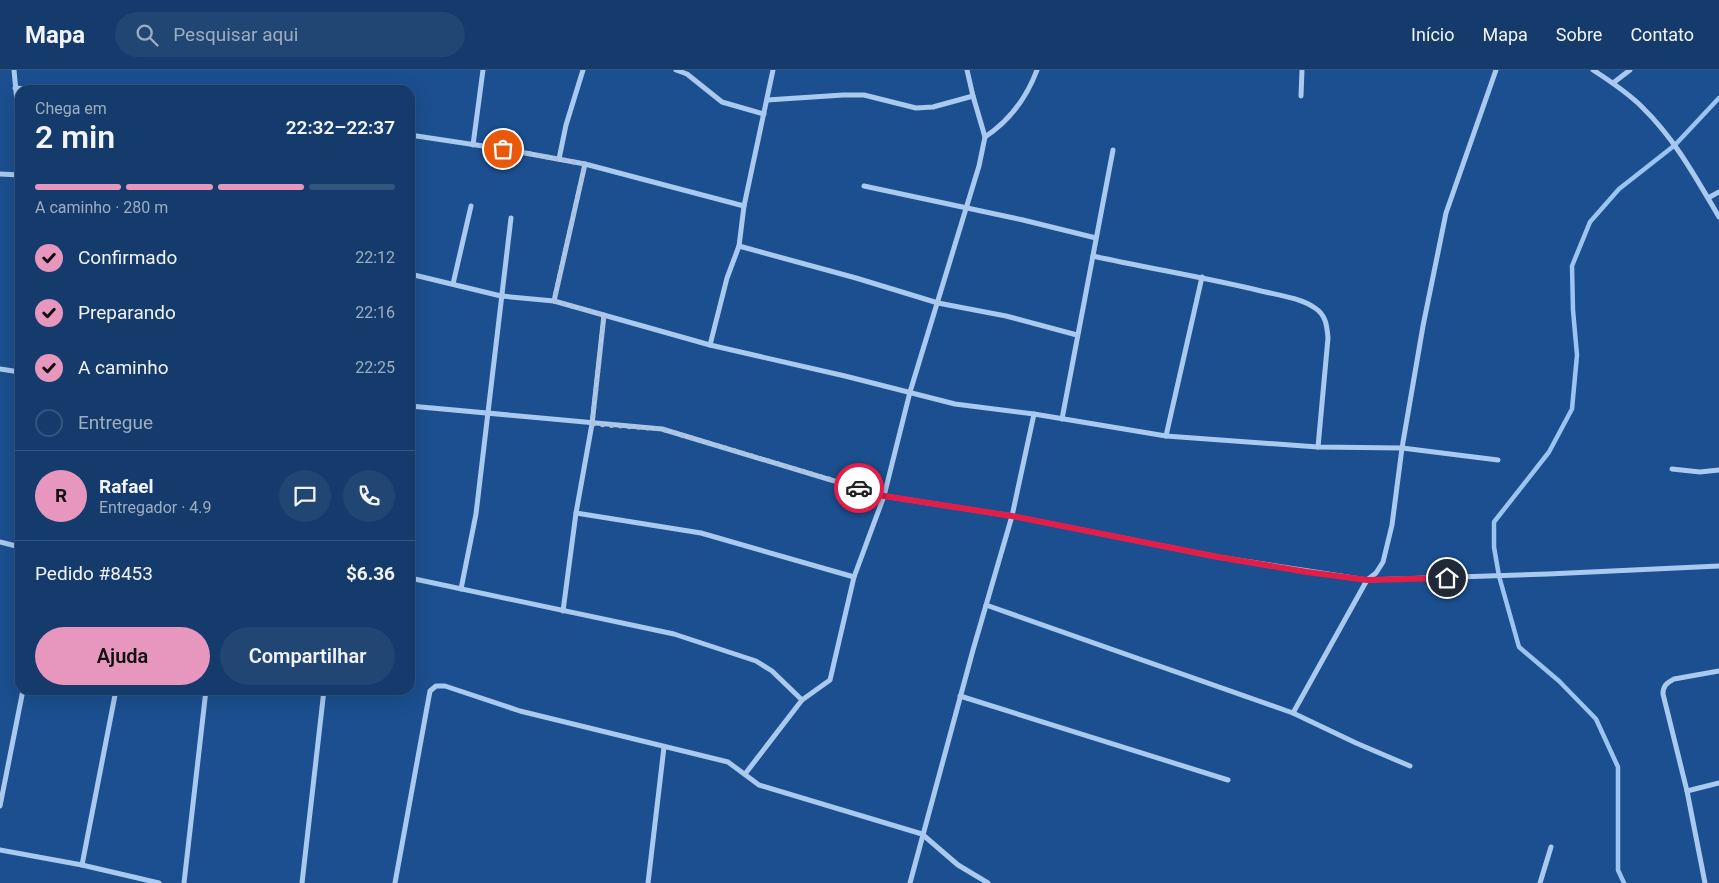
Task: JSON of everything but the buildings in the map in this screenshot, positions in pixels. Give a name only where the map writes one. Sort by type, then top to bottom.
[{"type":"street","points":[[14,70],[15,88]]},
{"type":"street","points":[[473,144],[483,70]]},
{"type":"street","points":[[558,159],[583,70]]},
{"type":"street","points":[[676,70],[687,72],[722,102],[764,114]]},
{"type":"street","points":[[710,345],[726,278],[739,246],[744,206],[773,70]]},
{"type":"street","points":[[744,774],[802,700],[830,680],[854,577],[884,496],[910,392],[979,166],[985,137],[967,70]]},
{"type":"street","points":[[985,137],[999,128],[1016,108],[1037,70]]},
{"type":"street","points":[[1301,96],[1302,70]]},
{"type":"street","points":[[1293,713],[1367,580],[1376,573],[1383,562],[1392,525],[1402,448],[1423,326],[1446,213],[1496,70]]},
{"type":"street","points":[[1594,70],[1642,107],[1664,131],[1684,157],[1719,217]]},
{"type":"street","points":[[1613,84],[1630,70]]},
{"type":"street","points":[[766,100],[864,95],[916,108],[933,107],[973,96]]},
{"type":"street","points":[[415,136],[585,164],[744,206]]},
{"type":"street","points":[[1062,419],[1113,150]]},
{"type":"street","points":[[554,301],[585,164]]},
{"type":"street","points":[[0,174],[15,175]]},
{"type":"street","points":[[864,186],[1023,220],[1096,238]]},
{"type":"street","points":[[1708,198],[1719,192]]},
{"type":"street","points":[[453,284],[470,206]]},
{"type":"street","points":[[461,589],[476,514],[511,218]]},
{"type":"street","points":[[739,246],[856,278],[938,304],[1006,316],[1077,335]]},
{"type":"street","points":[[1092,256],[1202,277],[1293,299],[1316,308],[1323,316],[1327,325],[1328,338],[1318,446]]},
{"type":"street","points":[[415,275],[502,296],[554,301],[710,345],[955,404],[1034,414],[1166,436],[1318,446],[1402,448],[1498,460]]},
{"type":"street","points":[[1166,436],[1202,277]]},
{"type":"street","points":[[563,611],[576,513],[592,424],[604,315]]},
{"type":"street","points":[[0,369],[15,371]]},
{"type":"street","points":[[415,406],[662,429],[884,496],[1012,516],[1218,557],[1367,580],[1558,574],[1719,566]]},
{"type":"street","points":[[910,883],[960,696],[1012,516],[1034,414]]},
{"type":"street","points":[[1672,469],[1700,472],[1719,470]]},
{"type":"street","points":[[576,513],[701,533],[854,577]]},
{"type":"street","points":[[0,542],[15,545]]},
{"type":"street","points":[[415,579],[674,634],[756,661],[772,671],[802,700]]},
{"type":"street","points":[[986,605],[1293,713],[1410,766]]},
{"type":"street","points":[[1705,883],[1687,791],[1663,694],[1663,687],[1674,679],[1719,671]]},
{"type":"street","points":[[395,883],[430,691],[436,686],[445,686],[520,711],[728,762],[759,786],[922,834],[958,865],[988,883]]},
{"type":"street","points":[[0,806],[22,695]]},
{"type":"street","points":[[82,865],[115,695]]},
{"type":"street","points":[[184,883],[205,695]]},
{"type":"street","points":[[302,883],[323,695]]},
{"type":"street","points":[[960,696],[1228,780]]},
{"type":"street","points":[[648,883],[664,747]]},
{"type":"street","points":[[1687,791],[1719,783]]},
{"type":"street","points":[[1540,883],[1551,848]]},
{"type":"street","points":[[0,850],[82,865],[159,883]]},
{"type":"waterway","points":[[1624,883],[1618,870],[1618,767],[1596,719],[1559,681],[1519,647],[1499,576],[1494,547],[1494,522],[1549,452],[1572,409],[1577,355],[1572,266],[1590,222],[1619,189],[1675,145],[1719,98]]},
{"type":"way so far","points":[[503,149],[585,164],[554,301],[604,315],[592,424],[662,429],[859,488]]},
{"type":"route","points":[[859,488],[884,496],[1012,516],[1218,557],[1307,572],[1367,580],[1447,578]]}]
